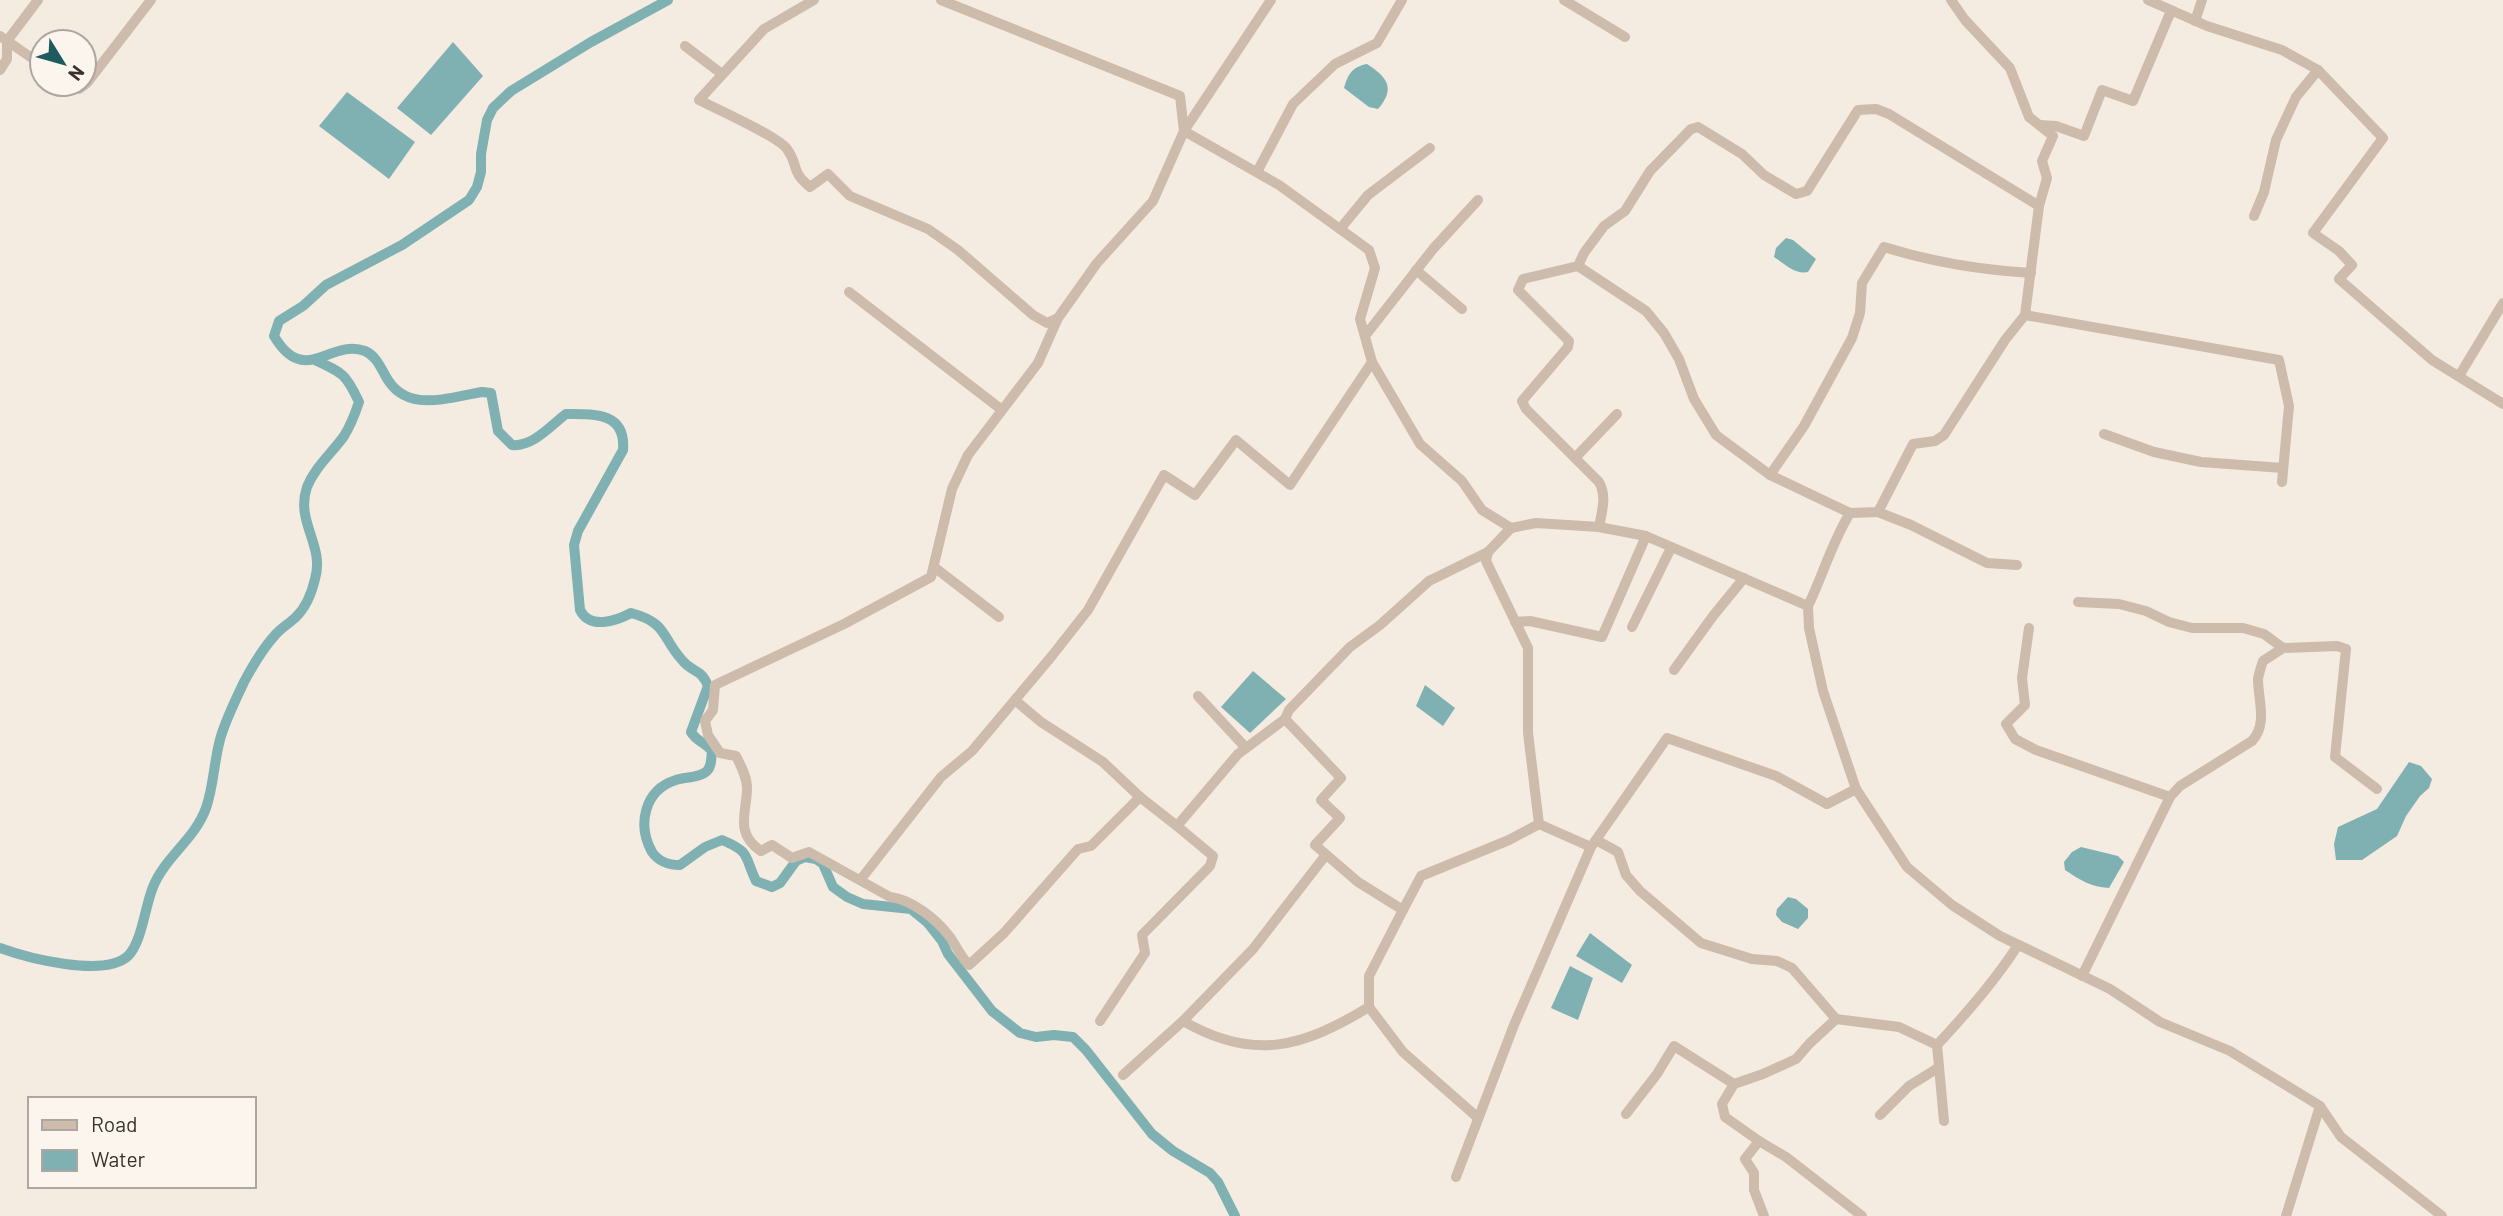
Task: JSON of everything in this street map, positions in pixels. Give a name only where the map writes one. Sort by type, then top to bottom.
[{"type":"street","points":[[3,38],[38,0]]},
{"type":"street","points":[[98,69],[151,0]]},
{"type":"street","points":[[814,0],[764,29],[699,100],[744,122],[787,148],[798,177],[810,187],[828,174],[850,196],[928,229],[1033,315],[1047,323],[1058,318]]},
{"type":"street","points":[[941,0],[1180,96],[1184,131]]},
{"type":"street","points":[[1140,797],[1091,846],[1078,849],[1004,933],[969,965],[960,956],[950,938],[913,904],[890,897],[809,852],[792,858],[772,845],[761,851],[755,847],[746,833],[743,814],[747,790],[743,768],[736,756],[720,753],[708,735],[705,721],[713,710],[715,685],[844,624],[931,577],[952,489],[968,455],[1038,363],[1058,318],[1097,263],[1153,201],[1184,131],[1271,0]]},
{"type":"street","points":[[1257,173],[1293,104],[1335,64],[1377,43],[1402,0]]},
{"type":"street","points":[[1563,0],[1625,37]]},
{"type":"street","points":[[1878,512],[1913,444],[1935,441],[1944,435],[2005,340],[2025,314],[2039,206],[2047,178],[2042,161],[2053,135],[2029,117],[2010,68],[1965,20],[1951,0]]},
{"type":"street","points":[[2148,0],[2195,21],[2282,50],[2318,70],[2383,138],[2313,233],[2339,251],[2352,265],[2339,279],[2432,360],[2503,404]]},
{"type":"street","points":[[2195,21],[2202,0]]},
{"type":"street","points":[[2039,125],[2056,126],[2084,136],[2102,90],[2133,101],[2171,11]]},
{"type":"street","points":[[3,38],[28,55]]},
{"type":"street","points":[[0,70],[6,59],[3,38]]},
{"type":"street","points":[[685,46],[722,74]]},
{"type":"street","points":[[2254,216],[2264,192],[2276,140],[2296,97],[2318,70]]},
{"type":"street","points":[[1599,527],[1603,490],[1599,482],[1526,409],[1522,401],[1568,347],[1569,341],[1518,290],[1523,279],[1578,266],[1604,226],[1625,211],[1650,171],[1684,135],[1698,127],[1742,154],[1765,175],[1796,194],[1807,191],[1858,110],[1876,109],[1889,114],[2039,206]]},
{"type":"street","points":[[1184,131],[1279,185],[1369,250],[1375,268],[1360,319],[1372,362],[1420,444],[1462,481],[1482,510],[1511,528]]},
{"type":"street","points":[[1340,229],[1368,195],[1430,148]]},
{"type":"street","points":[[1365,336],[1416,270],[1478,200]]},
{"type":"street","points":[[1770,475],[1804,426],[1852,338],[1860,313],[1862,284],[1884,247],[1928,260],[1995,271],[2031,273]]},
{"type":"street","points":[[1578,266],[1646,311],[1664,333],[1679,359],[1694,399],[1716,435],[1770,475],[1850,513],[1878,512],[1911,525],[1987,563],[2017,565]]},
{"type":"street","points":[[1416,270],[1462,309]]},
{"type":"street","points":[[849,292],[1002,410]]},
{"type":"street","points":[[2459,376],[2503,303]]},
{"type":"street","points":[[2025,314],[2279,360],[2289,406],[2282,482]]},
{"type":"street","points":[[861,879],[941,777],[972,751],[1088,610],[1164,475],[1195,495],[1236,440],[1290,485],[1372,362]]},
{"type":"street","points":[[1575,458],[1617,414]]},
{"type":"street","points":[[2104,434],[2154,452],[2201,462],[2283,468]]},
{"type":"street","points":[[1850,513],[1840,530],[1808,606],[1810,628],[1823,691],[1856,789],[1907,867],[1952,905],[2018,945],[2110,989],[2160,1022],[2230,1051],[2320,1106],[2341,1138],[2442,1216]]},
{"type":"street","points":[[1177,826],[1238,754],[1285,719],[1289,710],[1350,647],[1380,625],[1429,581],[1488,552],[1511,528],[1536,523],[1599,527],[1646,536],[1808,606]]},
{"type":"street","points":[[1515,622],[1530,621],[1602,637],[1646,536]]},
{"type":"street","points":[[1632,627],[1671,548]]},
{"type":"street","points":[[1488,552],[1488,569],[1528,648],[1528,733],[1539,824]]},
{"type":"street","points":[[934,567],[999,617]]},
{"type":"street","points":[[1674,670],[1744,578]]},
{"type":"street","points":[[2078,602],[2119,604],[2192,628],[2243,628],[2264,634],[2283,648]]},
{"type":"street","points":[[2029,628],[2022,678],[2025,705],[2006,724],[2015,739],[2060,760],[2170,797]]},
{"type":"street","points":[[2082,976],[2170,797],[2180,786],[2252,741],[2259,733],[2260,669],[2263,662],[2283,648],[2337,646],[2346,649],[2335,757],[2377,789]]},
{"type":"street","points":[[1198,696],[1246,748]]},
{"type":"street","points":[[1015,700],[1041,722],[1103,762],[1140,797],[1213,856],[1210,866],[1142,934],[1145,953],[1100,1021]]},
{"type":"street","points":[[1285,719],[1341,778],[1321,800],[1340,818],[1315,845],[1358,882],[1404,910]]},
{"type":"street","points":[[1456,1177],[1477,1118],[1594,844],[1668,738],[1776,776],[1827,804],[1856,789]]},
{"type":"street","points":[[1477,1118],[1404,1052],[1369,1007],[1369,976],[1422,876],[1539,824],[1618,852],[1626,875],[1640,891],[1701,943],[1752,959],[1777,961],[1792,968],[1836,1019],[1899,1027],[1937,1045]]},
{"type":"street","points":[[1123,1075],[1183,1021],[1253,949],[1325,856]]},
{"type":"street","points":[[1944,1121],[1937,1045],[1968,1012],[2018,945]]},
{"type":"street","points":[[1183,1021],[1209,1037],[1266,1047],[1302,1041],[1336,1027],[1369,1007]]},
{"type":"street","points":[[1836,1019],[1796,1059],[1734,1083],[1722,1104],[1726,1117],[1786,1157],[1862,1216]]},
{"type":"street","points":[[1626,1114],[1657,1074],[1674,1046],[1734,1083]]},
{"type":"street","points":[[1880,1115],[1909,1086],[1938,1068]]},
{"type":"street","points":[[2286,1216],[2320,1106]]},
{"type":"street","points":[[1759,1141],[1745,1159],[1754,1172],[1754,1190],[1764,1216]]},
{"type":"water","points":[[453,42],[483,76],[431,135],[397,108]]},
{"type":"water","points":[[1367,64],[1384,78],[1387,84],[1387,95],[1378,109],[1369,107],[1344,88],[1351,72]]},
{"type":"water","points":[[347,92],[415,142],[389,179],[319,126]]},
{"type":"water","points":[[1786,238],[1793,240],[1816,259],[1808,272],[1794,270],[1774,257],[1776,248]]},
{"type":"water","points":[[1253,671],[1286,699],[1250,733],[1221,707]]},
{"type":"water","points":[[1425,685],[1455,708],[1443,726],[1416,706]]},
{"type":"water","points":[[2409,762],[2421,766],[2432,779],[2429,788],[2406,816],[2397,836],[2362,860],[2336,860],[2334,844],[2338,827],[2377,809]]},
{"type":"water","points":[[2081,847],[2118,856],[2124,862],[2109,888],[2086,882],[2065,870],[2064,862],[2072,852]]},
{"type":"water","points":[[1788,897],[1796,899],[1808,909],[1808,918],[1798,929],[1782,922],[1776,915],[1777,909]]},
{"type":"water","points":[[1590,933],[1632,965],[1622,983],[1576,956]]},
{"type":"water","points":[[1570,966],[1593,978],[1578,1020],[1551,1008]]},
{"type":"waterway","points":[[668,0],[591,42],[511,91],[493,108],[487,120],[481,172],[477,187],[469,200],[402,245],[326,285],[303,306],[279,321],[274,336],[285,351],[296,358],[307,360],[340,350],[365,351],[374,358],[393,387],[415,399],[441,400],[482,392],[491,393],[498,431],[512,445],[520,445],[534,439],[566,414],[597,415],[614,422],[623,438],[623,450],[578,531],[574,545],[580,610],[584,616],[597,622],[611,621],[631,613],[652,621],[663,632],[675,652],[702,676],[708,686],[691,732],[712,751],[710,767],[700,775],[665,785],[650,800],[646,810],[645,831],[652,852],[664,862],[680,865],[705,847],[722,840],[742,852],[756,881],[772,887],[780,883],[796,861],[805,857],[816,859],[823,864],[833,887],[847,897],[863,904],[911,909],[927,922],[992,1011],[1020,1033],[1036,1037],[1073,1037],[1152,1134],[1173,1151],[1210,1173],[1218,1182],[1235,1216]]},
{"type":"waterway","points":[[0,948],[46,961],[84,966],[117,962],[133,950],[158,876],[195,829],[206,808],[221,736],[244,682],[271,639],[303,609],[312,589],[317,567],[305,511],[307,487],[344,436],[359,402],[343,375],[315,360]]}]
